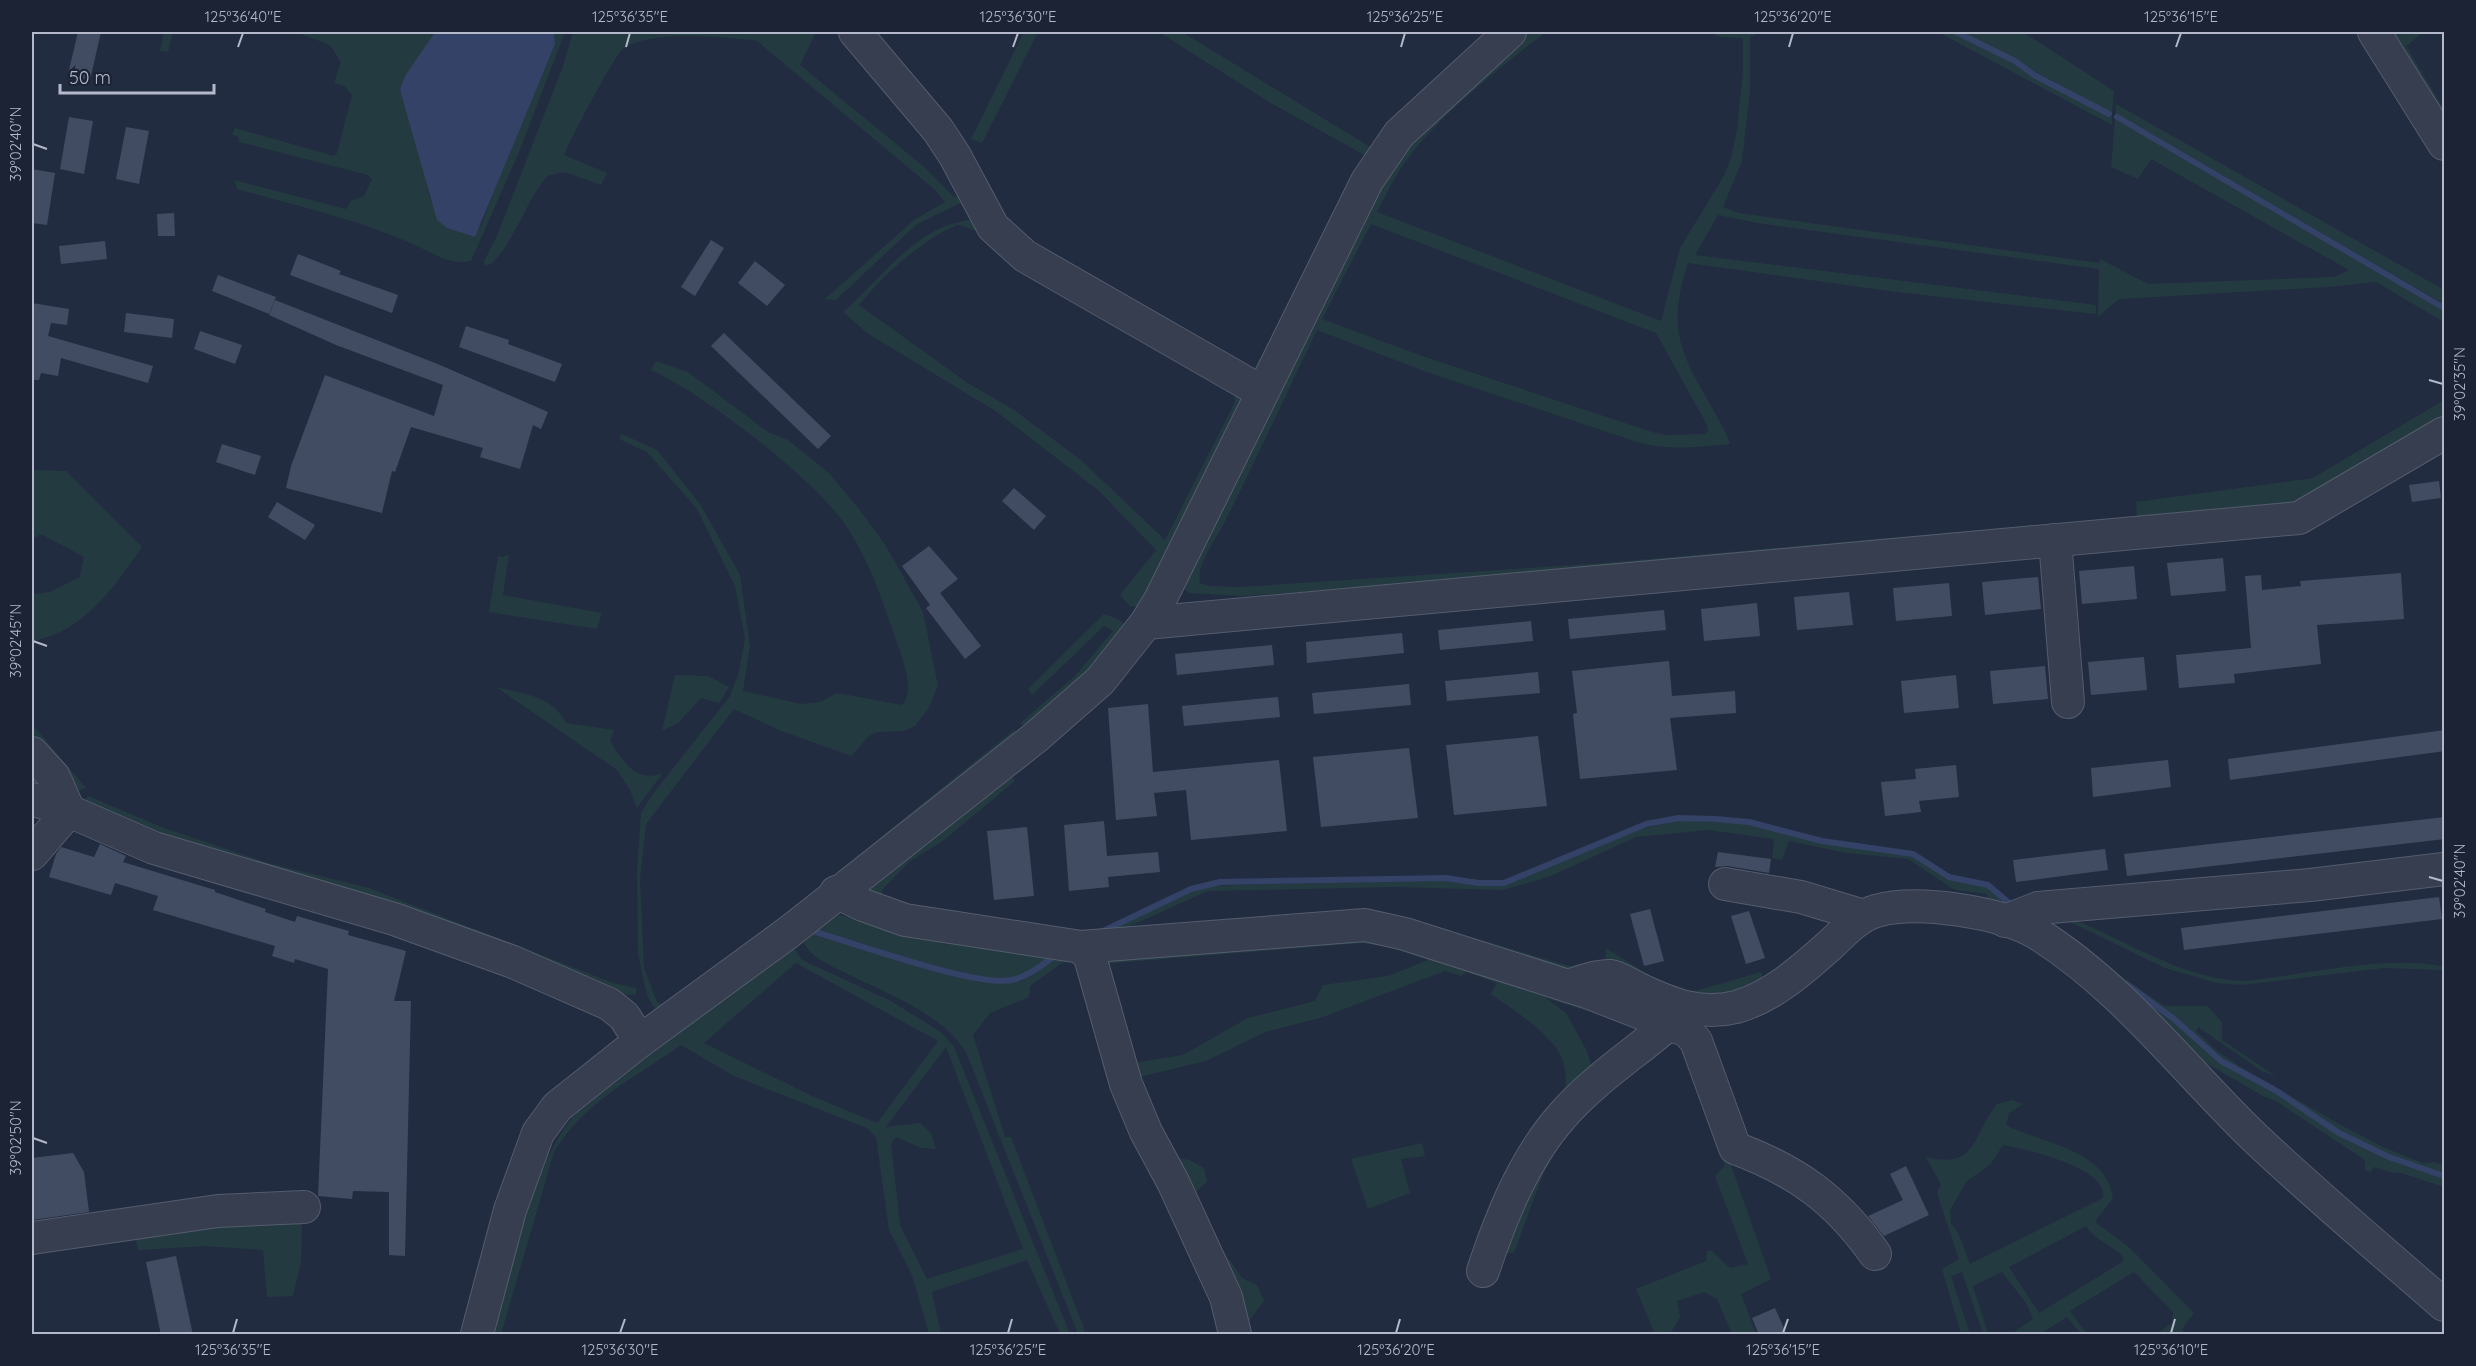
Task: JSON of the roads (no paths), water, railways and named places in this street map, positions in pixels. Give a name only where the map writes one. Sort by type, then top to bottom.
[{"type":"street","points":[[855,32],[938,130],[956,156],[993,227],[1010,243],[1025,256],[1262,392]]},
{"type":"street","points":[[477,1335],[500,1243],[538,1133],[557,1107],[640,1041],[789,932],[836,892],[958,800],[1075,705],[1100,681],[1146,623],[1177,568],[1352,208],[1382,157],[1399,134],[1509,32]]},
{"type":"street","points":[[2374,32],[2445,144]]},
{"type":"street","points":[[1146,623],[2299,518],[2445,433]]},
{"type":"street","points":[[2055,540],[2068,702]]},
{"type":"street","points":[[32,753],[54,777],[69,811]]},
{"type":"street","points":[[32,799],[69,811],[154,848],[394,919],[513,962],[609,1004],[624,1016],[640,1041]]},
{"type":"street","points":[[32,854],[69,811]]},
{"type":"street","points":[[2005,921],[2038,908],[2310,885],[2445,869]]},
{"type":"street","points":[[1725,884],[1801,897],[1864,916]]},
{"type":"street","points":[[836,892],[863,905],[905,920],[1081,947],[1365,925],[1405,934],[1568,986],[1687,1031],[1696,1041],[1735,1148],[1765,1159],[1801,1178],[1855,1226],[1875,1254]]},
{"type":"street","points":[[1568,986],[1592,978],[1612,976],[1688,1009],[1710,1012],[1738,1006],[1769,993],[1802,970],[1864,916],[1877,910],[1908,907],[1941,908],[2005,921],[2037,934],[2102,983],[2252,1135],[2445,1305]]},
{"type":"street","points":[[1081,947],[1090,957],[1126,1084],[1146,1132],[1173,1182],[1226,1297],[1235,1335]]},
{"type":"street","points":[[1483,1270],[1499,1222],[1538,1150],[1561,1117],[1587,1090],[1670,1023]]},
{"type":"street","points":[[32,1238],[218,1211],[304,1208]]},
{"type":"water","points":[[435,32],[554,32],[555,44],[475,237],[447,228],[437,220],[400,90],[405,76]]},
{"type":"waterway","points":[[1956,32],[2015,61],[2034,75],[2109,114]]},
{"type":"waterway","points":[[2117,117],[2444,308]]},
{"type":"waterway","points":[[1101,932],[1191,889],[1220,882],[1446,878],[1479,883],[1504,883],[1646,824],[1678,818],[1749,822],[1822,841],[1913,854],[1949,877],[1988,885],[2014,907]]},
{"type":"waterway","points":[[815,932],[945,971],[995,980],[1012,980],[1024,976],[1056,955]]},
{"type":"waterway","points":[[2126,984],[2174,1019],[2221,1061],[2275,1090],[2339,1133],[2389,1157],[2444,1176]]}]
